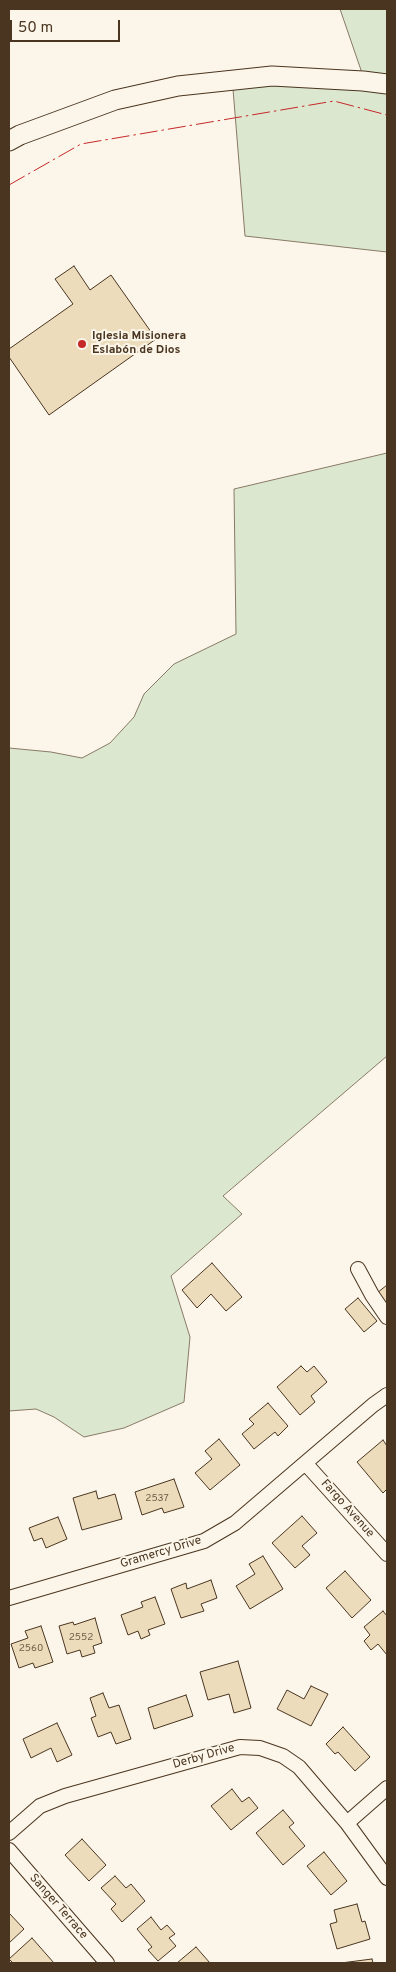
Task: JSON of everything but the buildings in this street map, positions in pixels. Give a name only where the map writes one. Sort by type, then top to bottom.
[{"type":"street","points":[[9,141],[20,135],[115,100],[178,86],[272,76],[387,84]]},
{"type":"street","points":[[358,1269],[372,1296],[387,1317]]},
{"type":"street","name":"Gramercy Drive","points":[[9,1598],[204,1541],[235,1523],[387,1395]]},
{"type":"street","name":"Fargo Avenue","points":[[306,1464],[387,1554]]},
{"type":"street","name":"Derby Drive","points":[[9,1833],[40,1806],[65,1796],[240,1747],[260,1748],[283,1756],[299,1767],[347,1823],[387,1878]]},
{"type":"street","points":[[347,1823],[387,1788]]},
{"type":"street","name":"Sanger Terrace","points":[[9,1850],[107,1963]]},
{"type":"green space","points":[[340,9],[387,9],[387,76],[362,73]]},
{"type":"green space","points":[[273,84],[387,92],[387,252],[245,236],[233,89]]},
{"type":"green space","points":[[387,453],[387,1056],[223,1196],[242,1214],[171,1276],[190,1337],[184,1402],[124,1428],[84,1437],[54,1417],[36,1409],[9,1411],[9,748],[51,752],[82,758],[110,743],[134,717],[144,694],[174,664],[236,634],[234,489]]},
{"type":"power","points":[[9,185],[81,144],[334,101],[387,115]]},
{"type":"place","name":"Iglesia Misionera Eslabón de Dios","points":[[82,344]]}]
